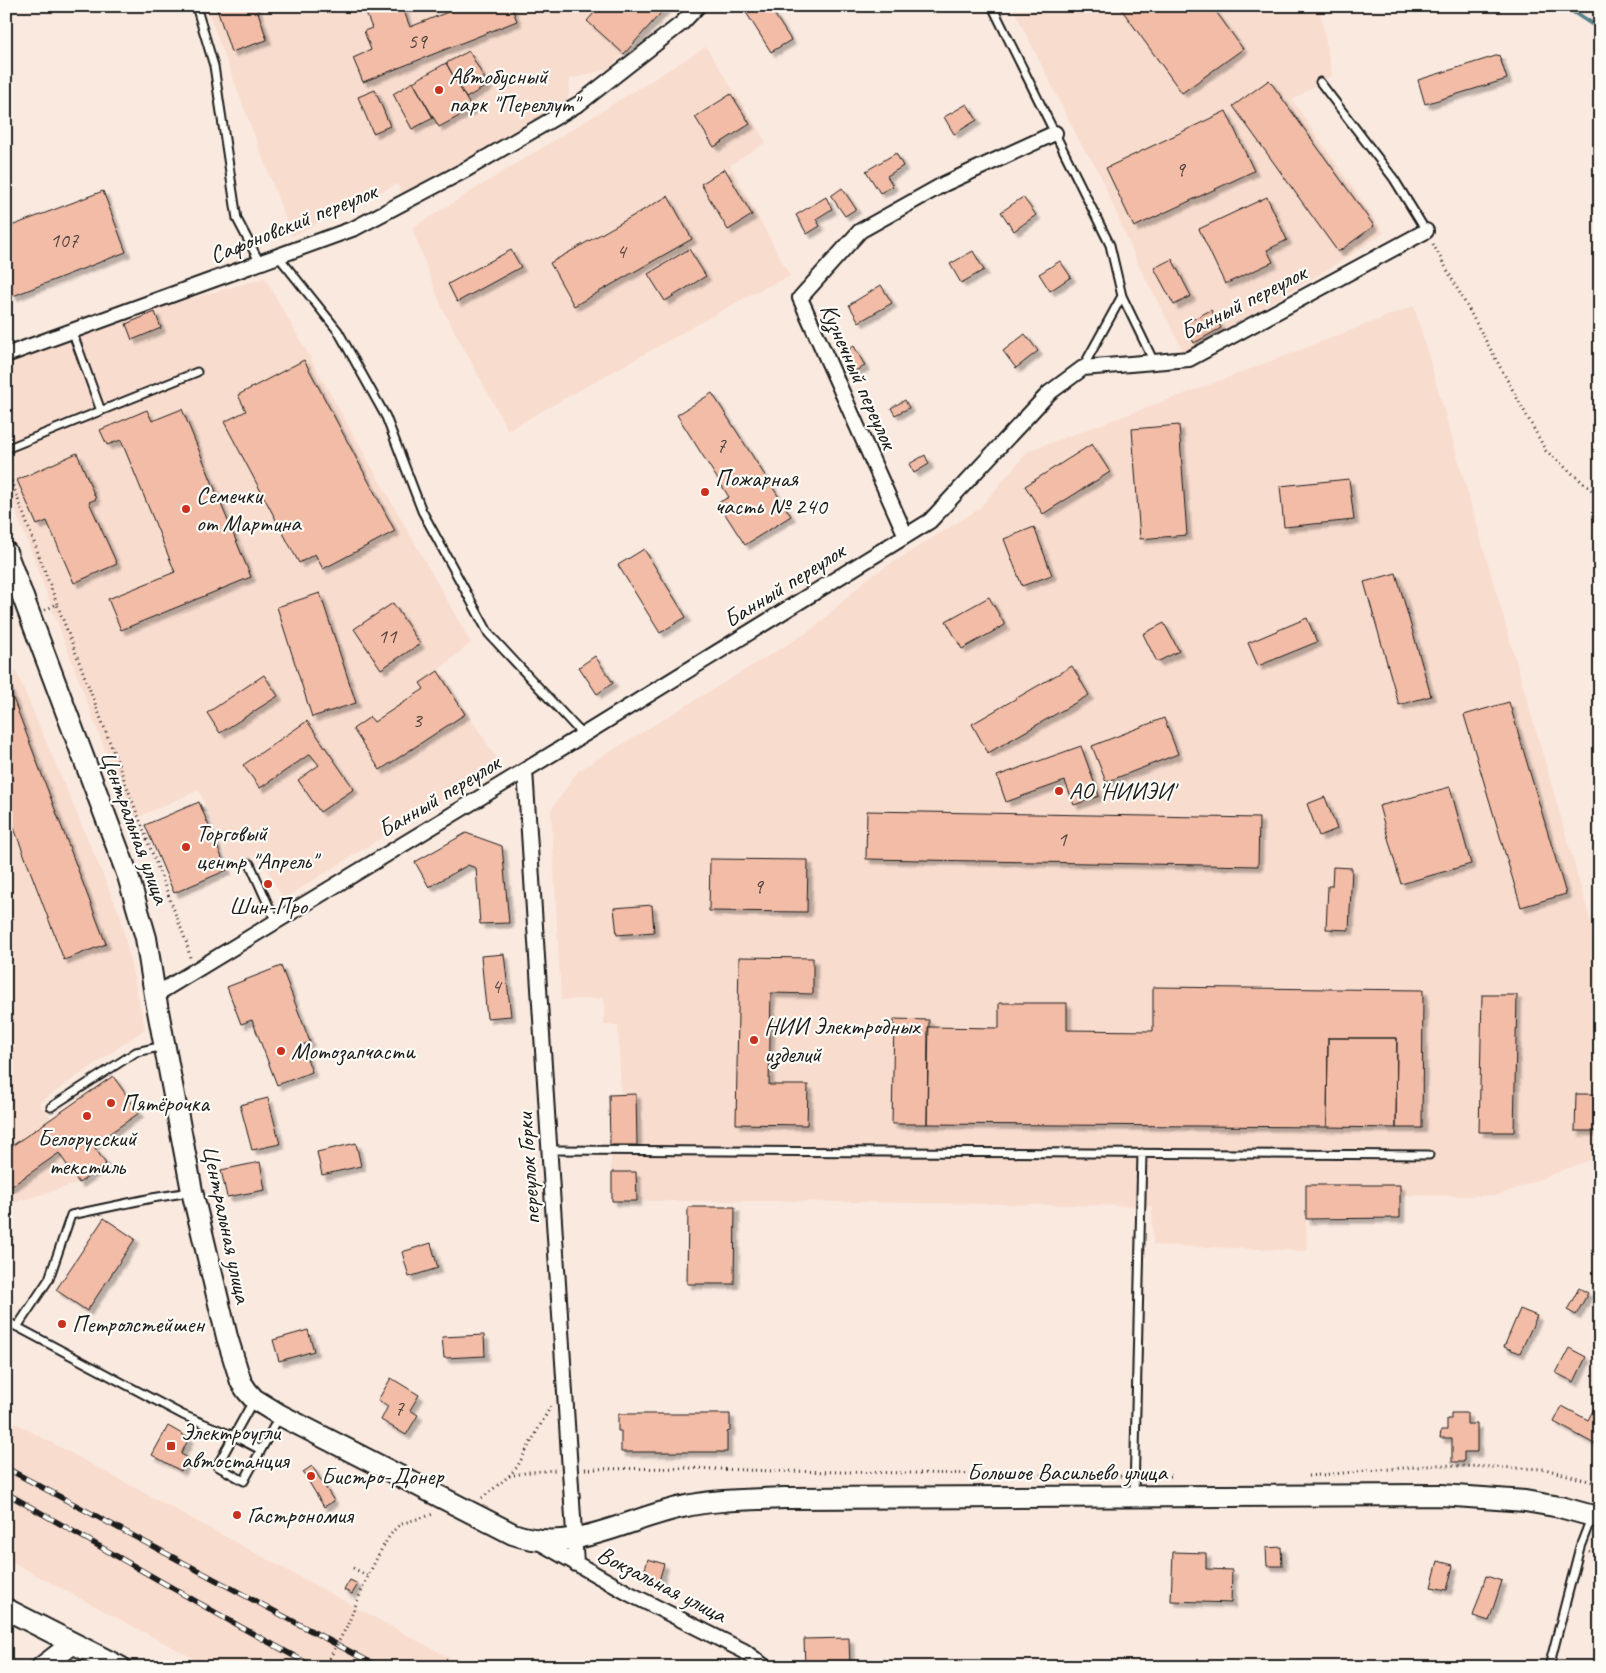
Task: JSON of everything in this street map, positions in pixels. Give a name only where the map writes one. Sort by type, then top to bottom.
[{"type":"main road","name":"Центральная улица","points":[[8,562],[131,884],[146,938],[192,1191],[226,1337],[241,1382],[254,1399],[280,1415],[512,1534],[538,1540]]},
{"type":"main road","name":"Большое Васильево улица","points":[[538,1540],[575,1539],[590,1536],[680,1507],[706,1502],[794,1498],[1441,1495],[1526,1500],[1596,1516]]},
{"type":"main road","points":[[6,1609],[120,1667]]},
{"type":"main road","points":[[42,1667],[72,1644]]},
{"type":"street","name":"Сафоновский переулок","points":[[6,354],[355,228],[467,170],[580,103],[682,23],[698,6]]},
{"type":"street","name":"Кузнечный переулок","points":[[906,536],[800,298],[860,231],[944,184],[1055,133]]},
{"type":"street","name":"Банный переулок","points":[[155,995],[583,735],[930,520],[1049,393],[1083,368],[1189,359],[1426,231]]},
{"type":"street","name":"переулок Горки","points":[[525,770],[576,1564]]},
{"type":"street","name":"Вокзальная улица","points":[[538,1540],[628,1593],[744,1651],[766,1667]]},
{"type":"lane","points":[[196,6],[214,66],[237,219],[260,263]]},
{"type":"lane","points":[[992,6],[1110,246],[1122,296],[1154,362]]},
{"type":"lane","points":[[1320,82],[1394,179],[1426,231]]},
{"type":"lane","points":[[278,256],[338,332],[348,348],[386,417],[422,511],[489,634],[583,735]]},
{"type":"lane","points":[[1083,368],[1122,296]]},
{"type":"lane","points":[[72,331],[101,411]]},
{"type":"lane","points":[[6,449],[197,372]]},
{"type":"lane","points":[[250,864],[276,922]]},
{"type":"lane","points":[[51,1107],[136,1052],[165,1046]]},
{"type":"lane","points":[[550,1150],[1429,1155]]},
{"type":"lane","points":[[1134,1497],[1142,1153]]},
{"type":"lane","points":[[17,1327],[49,1279],[71,1215],[192,1191]]},
{"type":"lane","points":[[6,1321],[183,1415],[234,1436],[261,1450]]},
{"type":"lane","points":[[254,1399],[217,1466],[244,1481],[280,1415]]},
{"type":"lane","points":[[1549,1667],[1580,1547],[1596,1516]]},
{"type":"path","points":[[1426,231],[1546,451],[1600,497]]},
{"type":"path","points":[[6,467],[187,944],[191,966]]},
{"type":"path","points":[[30,616],[57,604]]},
{"type":"path","points":[[471,1513],[477,1501],[509,1476],[516,1467],[565,1382]]},
{"type":"path","points":[[1306,1476],[1448,1466],[1545,1469],[1600,1484]]},
{"type":"path","points":[[509,1476],[530,1472],[610,1467],[1174,1476]]},
{"type":"path","points":[[325,1667],[348,1624],[368,1576],[393,1531],[400,1526],[441,1511]]},
{"type":"path","points":[[353,1568],[368,1576]]},
{"type":"path","points":[[329,1659],[345,1667]]},
{"type":"shaded area","points":[[206,6],[667,6],[608,69],[570,79],[568,103],[402,194],[397,184],[292,236]]},
{"type":"shaded area","points":[[1012,6],[1319,6],[1332,75],[1292,100],[1384,233],[1340,262],[1185,354],[1138,264],[1098,170],[1081,144]]},
{"type":"shaded area","points":[[706,47],[766,142],[730,165],[790,276],[759,290],[508,430],[442,308],[412,228]]},
{"type":"shaded area","points":[[265,278],[471,643],[439,669],[500,764],[283,899],[259,854],[231,866],[199,790],[131,820],[6,484],[6,364],[164,306]]},
{"type":"shaded area","name":"АО 'НИИЭИ'","points":[[1414,306],[1600,954],[1600,1156],[1496,1196],[1401,1195],[1400,1218],[1306,1219],[1307,1251],[1153,1245],[1152,1206],[612,1201],[609,1095],[621,1094],[618,1025],[604,1025],[604,998],[561,1000],[551,810],[578,771],[813,629],[868,578],[979,509],[1028,451],[1198,389]]},
{"type":"shaded area","points":[[6,648],[120,915],[145,1029],[39,1103],[51,1118],[113,1076],[139,1113],[93,1145],[106,1164],[79,1183],[6,1205]]},
{"type":"shaded area","points":[[6,1418],[466,1667],[210,1667],[6,1559]]},
{"type":"building","points":[[216,6],[256,6],[267,40],[231,52]]},
{"type":"building","points":[[363,6],[402,6],[410,27],[463,6],[511,6],[517,21],[363,82],[353,58],[371,50],[364,31],[372,28]]},
{"type":"building","points":[[600,6],[667,6],[624,54],[587,21]]},
{"type":"building","points":[[742,6],[769,6],[791,40],[771,52]]},
{"type":"building","points":[[1119,6],[1212,6],[1243,49],[1182,93]]},
{"type":"building","points":[[469,51],[488,85],[466,98],[446,63]]},
{"type":"building","points":[[1499,55],[1507,79],[1425,104],[1418,80]]},
{"type":"building","name":"Автобусный парк \"Переллут\"","points":[[446,63],[472,109],[439,127],[413,82]]},
{"type":"building","points":[[1269,80],[1374,226],[1338,252],[1233,106]]},
{"type":"building","points":[[413,82],[433,118],[412,129],[393,94]]},
{"type":"building","points":[[375,90],[390,126],[373,133],[358,97]]},
{"type":"building","points":[[731,94],[750,124],[714,147],[695,117]]},
{"type":"building","points":[[967,104],[977,120],[954,134],[944,117]]},
{"type":"building","points":[[1226,111],[1254,171],[1134,227],[1106,168]]},
{"type":"building","points":[[896,153],[903,166],[887,176],[893,186],[880,193],[866,171]]},
{"type":"building","points":[[725,169],[752,215],[728,230],[701,184]]},
{"type":"building","points":[[842,188],[856,209],[845,216],[831,196]]},
{"type":"building","points":[[103,191],[126,252],[13,296],[6,278],[6,228]]},
{"type":"building","points":[[668,196],[692,239],[574,306],[550,263]]},
{"type":"building","points":[[826,197],[832,209],[816,219],[820,226],[807,234],[796,215]]},
{"type":"building","points":[[1023,197],[1036,215],[1014,231],[1001,212]]},
{"type":"building","points":[[1267,197],[1287,240],[1267,250],[1273,262],[1225,284],[1199,229]]},
{"type":"building","points":[[689,249],[706,276],[665,301],[648,274]]},
{"type":"building","points":[[511,250],[521,267],[457,302],[448,284]]},
{"type":"building","points":[[973,251],[984,270],[961,283],[950,264]]},
{"type":"building","points":[[1172,259],[1191,296],[1174,305],[1154,268]]},
{"type":"building","points":[[1060,261],[1071,277],[1050,291],[1039,274]]},
{"type":"building","points":[[881,285],[892,303],[859,322],[849,305]]},
{"type":"building","points":[[1211,310],[1221,328],[1194,343],[1184,324]]},
{"type":"building","points":[[155,312],[161,328],[132,340],[126,324]]},
{"type":"building","points":[[1025,334],[1038,351],[1016,368],[1003,351]]},
{"type":"building","points":[[854,346],[865,366],[853,372],[842,353]]},
{"type":"building","points":[[304,360],[395,531],[323,569],[315,554],[299,563],[224,422],[246,411],[238,395]]},
{"type":"building","points":[[712,393],[791,516],[745,545],[718,503],[729,497],[677,415]]},
{"type":"building","points":[[905,400],[909,408],[895,415],[891,408]]},
{"type":"building","name":"Семечки от Мартина","points":[[182,409],[251,577],[121,630],[108,599],[175,572],[121,440],[107,445],[100,430],[147,410],[152,421]]},
{"type":"building","points":[[1179,425],[1187,535],[1140,539],[1132,429]]},
{"type":"building","points":[[1092,444],[1110,472],[1043,514],[1025,486]]},
{"type":"building","points":[[77,453],[96,499],[89,502],[117,564],[74,583],[47,521],[37,525],[17,480]]},
{"type":"building","points":[[925,455],[929,464],[914,473],[909,464]]},
{"type":"building","points":[[1349,479],[1354,520],[1284,527],[1280,486]]},
{"type":"building","points":[[1034,527],[1052,575],[1022,586],[1004,539]]},
{"type":"building","points":[[644,549],[686,617],[660,633],[618,565]]},
{"type":"building","points":[[1396,573],[1431,696],[1399,705],[1364,582]]},
{"type":"building","points":[[320,593],[356,703],[312,717],[277,607]]},
{"type":"building","points":[[989,597],[1005,625],[962,649],[946,621]]},
{"type":"building","points":[[393,603],[420,644],[381,669],[354,629]]},
{"type":"building","points":[[1307,618],[1317,642],[1258,666],[1248,643]]},
{"type":"building","points":[[1164,623],[1179,651],[1157,662],[1143,634]]},
{"type":"building","points":[[595,656],[613,683],[597,694],[579,667]]},
{"type":"building","points":[[1072,666],[1089,695],[988,753],[972,724]]},
{"type":"building","points":[[438,671],[465,714],[380,770],[353,729],[370,717],[374,722],[424,689],[420,683]]},
{"type":"building","points":[[264,675],[278,696],[220,733],[207,713]]},
{"type":"building","points":[[6,680],[106,944],[64,960],[6,807]]},
{"type":"building","points":[[1509,702],[1566,894],[1521,907],[1464,715]]},
{"type":"building","points":[[1164,718],[1178,754],[1106,782],[1092,746]]},
{"type":"building","points":[[307,721],[354,789],[320,812],[298,780],[319,765],[310,754],[260,788],[243,765]]},
{"type":"building","points":[[1081,746],[1099,796],[1074,805],[1065,781],[1006,802],[997,776]]},
{"type":"building","points":[[1450,787],[1471,864],[1401,884],[1379,806]]},
{"type":"building","points":[[1325,797],[1337,829],[1319,836],[1307,804]]},
{"type":"building","name":"Торговый центр \"Апрель\"","points":[[199,802],[227,870],[174,893],[145,825]]},
{"type":"building","points":[[867,811],[1259,818],[1258,866],[866,859]]},
{"type":"building","points":[[466,833],[502,846],[509,923],[480,924],[476,868],[468,865],[429,887],[415,862]]},
{"type":"building","points":[[710,859],[808,860],[807,912],[709,911]]},
{"type":"building","points":[[1333,867],[1352,868],[1349,930],[1326,929],[1328,886],[1332,886]]},
{"type":"building","points":[[652,905],[654,932],[617,935],[614,908]]},
{"type":"building","points":[[504,954],[511,1016],[487,1018],[481,956]]},
{"type":"building","name":"НИИ Электродных изделий","points":[[739,957],[813,958],[813,994],[771,993],[769,1085],[808,1085],[807,1125],[736,1124]]},
{"type":"building","points":[[281,966],[310,1042],[302,1045],[312,1072],[277,1085],[252,1020],[241,1024],[227,987]]},
{"type":"building","points":[[1153,987],[1423,990],[1422,1128],[1396,1128],[1397,1038],[1328,1038],[1327,1127],[927,1124],[928,1027],[999,1028],[999,1003],[1067,1003],[1067,1030],[1153,1031]]},
{"type":"building","points":[[1482,995],[1517,995],[1514,1132],[1479,1132]]},
{"type":"building","points":[[894,1019],[929,1020],[927,1124],[892,1124]]},
{"type":"building","points":[[1328,1038],[1397,1038],[1396,1128],[1327,1127]]},
{"type":"building","points":[[113,1076],[139,1113],[93,1145],[106,1164],[79,1183],[59,1153],[6,1190],[6,1150]]},
{"type":"building","points":[[636,1094],[637,1145],[610,1145],[609,1095]]},
{"type":"building","points":[[1576,1094],[1600,1094],[1600,1131],[1575,1131]]},
{"type":"building","points":[[268,1098],[280,1144],[252,1150],[240,1105]]},
{"type":"building","points":[[356,1143],[361,1166],[322,1175],[317,1152]]},
{"type":"building","points":[[260,1162],[265,1190],[227,1197],[221,1170]]},
{"type":"building","points":[[612,1172],[636,1172],[637,1201],[612,1201]]},
{"type":"building","points":[[1306,1185],[1400,1185],[1400,1218],[1306,1219]]},
{"type":"building","points":[[688,1207],[735,1207],[734,1284],[687,1284]]},
{"type":"building","points":[[104,1218],[135,1239],[87,1311],[56,1290]]},
{"type":"building","points":[[431,1243],[438,1268],[409,1277],[402,1252]]},
{"type":"building","points":[[1579,1288],[1588,1293],[1576,1315],[1567,1310]]},
{"type":"building","points":[[1520,1309],[1537,1316],[1520,1353],[1504,1347]]},
{"type":"building","points":[[308,1330],[314,1351],[279,1361],[273,1340]]},
{"type":"building","points":[[484,1335],[485,1356],[444,1358],[442,1337]]},
{"type":"building","points":[[1569,1348],[1586,1357],[1574,1382],[1556,1373]]},
{"type":"building","points":[[391,1378],[419,1395],[410,1410],[418,1415],[406,1435],[381,1420],[388,1406],[378,1400]]},
{"type":"building","points":[[1600,1397],[1600,1447],[1554,1422],[1562,1406],[1588,1420]]},
{"type":"building","points":[[1451,1413],[1467,1413],[1467,1424],[1477,1424],[1477,1452],[1464,1452],[1464,1462],[1452,1462],[1452,1438],[1440,1438],[1441,1430],[1447,1430],[1447,1419],[1451,1419]]},
{"type":"building","points":[[618,1414],[730,1414],[730,1431],[727,1432],[727,1452],[621,1452],[621,1431],[618,1431]]},
{"type":"building","name":"Электроугли автостанция","points":[[168,1426],[189,1438],[181,1454],[188,1458],[181,1471],[152,1455]]},
{"type":"building","points":[[312,1466],[334,1501],[324,1507],[303,1472]]},
{"type":"building","points":[[1281,1547],[1282,1566],[1267,1566],[1266,1548]]},
{"type":"building","points":[[1173,1552],[1206,1553],[1206,1569],[1232,1570],[1231,1603],[1171,1601]]},
{"type":"building","points":[[648,1559],[664,1564],[658,1584],[642,1579]]},
{"type":"building","points":[[1438,1561],[1453,1565],[1447,1590],[1431,1587]]},
{"type":"building","points":[[1486,1576],[1502,1581],[1489,1621],[1473,1616]]},
{"type":"building","points":[[350,1580],[358,1584],[352,1594],[344,1590]]},
{"type":"building","points":[[849,1638],[850,1667],[805,1667],[804,1639]]},
{"type":"waterway","points":[[1565,6],[1600,29]]},
{"type":"railway","points":[[6,1468],[379,1667]]},
{"type":"railway","points":[[6,1493],[314,1667]]},
{"type":"place","name":"Автобусный парк \"Переллут\"","points":[[439,90]]},
{"type":"place","name":"Пожарная часть № 240","points":[[705,492]]},
{"type":"place","name":"Семечки от Мартина","points":[[186,509]]},
{"type":"place","name":"АО 'НИИЭИ'","points":[[1059,791]]},
{"type":"place","name":"Торговый центр \"Апрель\"","points":[[186,847]]},
{"type":"place","name":"Шин-Про","points":[[268,884]]},
{"type":"place","name":"НИИ Электродных изделий","points":[[754,1040]]},
{"type":"place","name":"Мотозапчасти","points":[[281,1051]]},
{"type":"place","name":"Пятёрочка","points":[[111,1103]]},
{"type":"place","name":"Белорусский текстиль","points":[[87,1116]]},
{"type":"place","name":"Петролстейшен","points":[[62,1324]]},
{"type":"place","name":"Электроугли автостанция","points":[[171,1446]]},
{"type":"place","name":"Бистро-Донер","points":[[311,1476]]},
{"type":"place","name":"Гастрономия","points":[[237,1515]]}]
